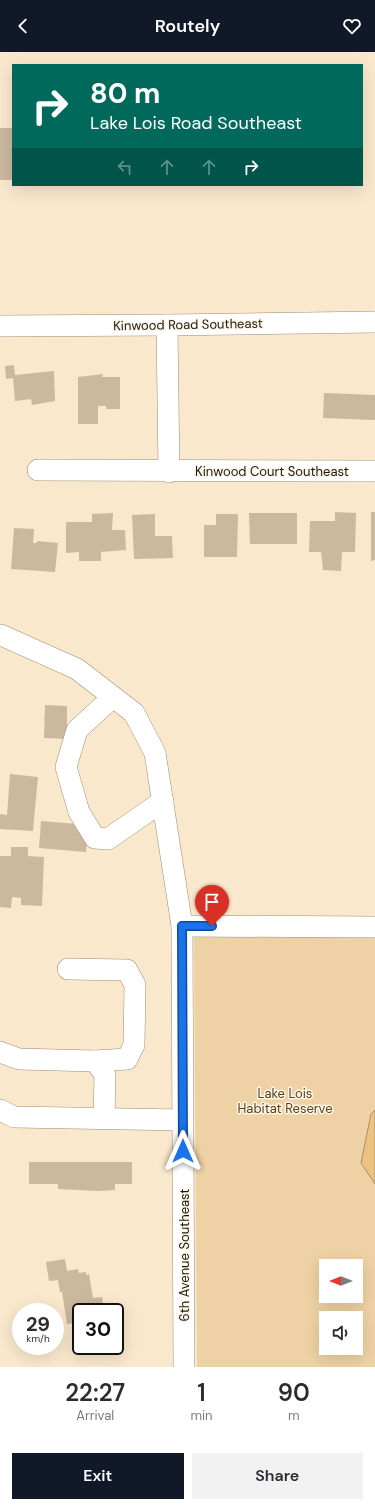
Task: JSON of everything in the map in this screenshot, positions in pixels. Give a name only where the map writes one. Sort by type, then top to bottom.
[{"type":"street","name":"Kinwood Road Southeast","points":[[0,326],[375,322]]},
{"type":"street","points":[[167,325],[169,472]]},
{"type":"street","name":"Kinwood Court Southeast","points":[[38,470],[169,472],[375,471]]},
{"type":"street","points":[[1,635],[77,669],[113,697],[134,714],[155,753],[163,801],[108,840],[95,838],[79,812],[66,767],[77,730],[113,697]]},
{"type":"street","name":"6th Avenue Southeast","points":[[163,801],[182,926],[184,1367]]},
{"type":"street","points":[[182,926],[375,926]]},
{"type":"street","points":[[0,1052],[20,1059],[96,1061],[127,1059],[134,1045],[135,984],[127,970],[68,969]]},
{"type":"street","points":[[96,1061],[105,1075],[104,1119]]},
{"type":"street","points":[[0,1110],[14,1117],[183,1120]]},
{"type":"green space","name":"Lake Lois Habitat Reserve","points":[[375,933],[375,1367],[197,1367],[194,935]]},
{"type":"shaded area","points":[[375,1110],[375,1184],[361,1163],[371,1114]]},
{"type":"building","points":[[0,128],[12,128],[12,180],[0,180]]},
{"type":"building","points":[[14,365],[15,375],[54,371],[55,401],[32,405],[31,399],[15,401],[13,378],[6,379],[5,366]]},
{"type":"building","points":[[103,374],[102,377],[120,377],[120,409],[106,409],[106,406],[98,406],[98,424],[78,424],[78,377]]},
{"type":"building","points":[[324,393],[375,395],[375,420],[323,418]]},
{"type":"building","points":[[335,512],[356,513],[355,552],[342,552],[341,571],[323,570],[321,552],[309,552],[310,521],[335,521]]},
{"type":"building","points":[[371,512],[375,512],[375,560],[371,561]]},
{"type":"building","points":[[113,513],[112,530],[125,530],[126,550],[101,552],[101,561],[79,561],[79,552],[66,553],[66,522],[92,522],[92,514]]},
{"type":"building","points":[[249,513],[297,513],[297,544],[250,544]]},
{"type":"building","points":[[155,514],[155,536],[172,536],[173,558],[134,559],[132,515]]},
{"type":"building","points":[[216,514],[238,514],[237,557],[204,557],[204,525],[216,525]]},
{"type":"building","points":[[14,528],[34,529],[33,543],[37,543],[37,541],[58,543],[55,572],[11,569]]},
{"type":"building","points":[[45,705],[67,706],[67,739],[44,738]]},
{"type":"building","points":[[10,774],[38,777],[33,831],[0,829],[0,814],[7,815]]},
{"type":"building","points":[[41,821],[77,824],[88,827],[86,852],[39,848]]},
{"type":"building","points":[[11,847],[28,847],[28,856],[44,857],[42,906],[21,905],[21,898],[12,897],[11,908],[0,907],[0,856],[11,856]]},
{"type":"building","points":[[29,1162],[132,1162],[132,1184],[115,1184],[115,1190],[99,1191],[58,1189],[58,1184],[29,1184]]},
{"type":"building","points":[[65,1259],[67,1271],[78,1269],[79,1273],[86,1272],[86,1275],[89,1274],[93,1298],[102,1297],[103,1303],[72,1303],[72,1323],[67,1324],[62,1292],[60,1292],[58,1280],[49,1281],[46,1262]]},
{"type":"route","points":[[183,1151],[182,926],[212,926]]}]
